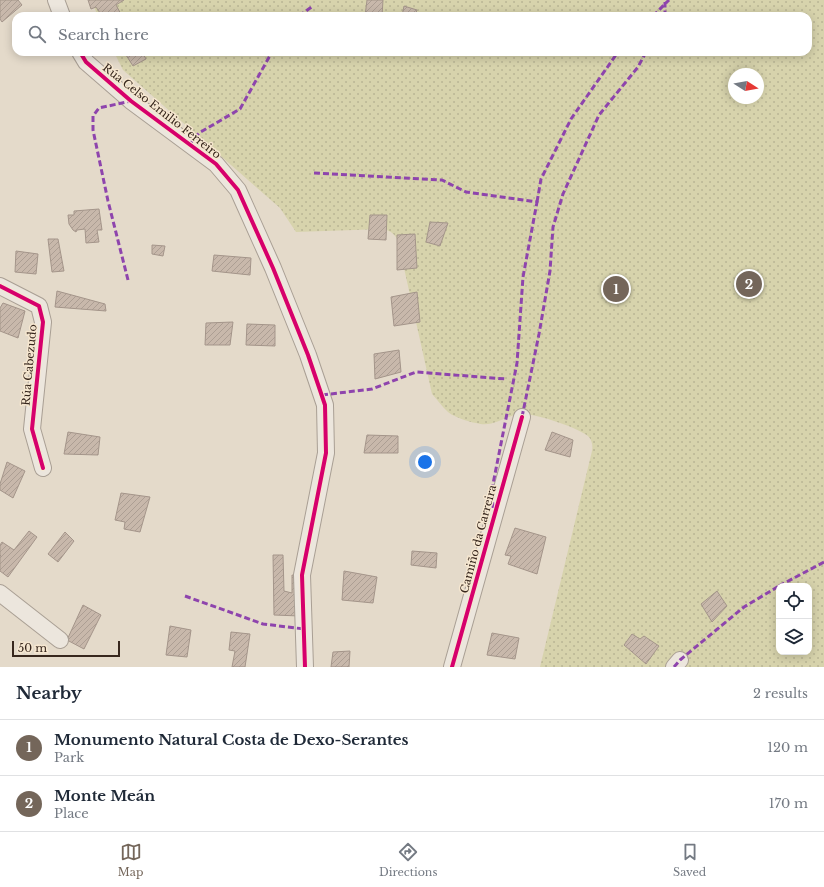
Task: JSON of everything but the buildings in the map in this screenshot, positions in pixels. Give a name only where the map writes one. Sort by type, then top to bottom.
[{"type":"street","points":[[56,0],[60,12]]},
{"type":"street","name":"Rúa Celso Emilio Ferreiro","points":[[82,56],[86,62],[131,101],[216,164],[238,190],[273,268],[308,355],[325,405],[326,453],[302,575],[305,667]]},
{"type":"street","name":"Rúa Cabezudo","points":[[0,286],[39,306],[43,322],[32,429],[43,468]]},
{"type":"street","name":"Camiño da Carreira","points":[[452,667],[522,417]]},
{"type":"street","points":[[0,593],[60,640]]},
{"type":"shaded area","points":[[91,0],[824,0],[824,667],[540,667],[592,451],[591,440],[584,433],[576,429],[534,415],[514,415],[494,423],[482,424],[465,420],[448,412],[432,394],[398,241],[394,235],[383,229],[296,232],[280,208],[123,70],[116,56],[812,56],[812,12],[96,12]]},
{"type":"marked path","points":[[657,12],[669,0]]},
{"type":"marked path","points":[[665,2],[665,12]]},
{"type":"marked path","points":[[305,12],[313,6]]},
{"type":"marked path","points":[[189,145],[199,133],[240,109],[270,56]]},
{"type":"marked path","points":[[537,202],[541,179],[571,119],[615,56]]},
{"type":"marked path","points":[[522,417],[550,271],[553,227],[563,194],[599,115],[638,67],[644,56]]},
{"type":"marked path","points":[[128,280],[108,201],[93,130],[93,116],[99,108],[131,101]]},
{"type":"marked path","points":[[314,173],[442,180],[466,192],[537,202],[523,277],[517,363],[492,489],[493,508]]},
{"type":"marked path","points":[[322,395],[372,389],[416,372],[506,379]]},
{"type":"marked path","points":[[785,583],[824,562]]},
{"type":"marked path","points":[[674,667],[680,660],[744,607],[776,588]]},
{"type":"marked path","points":[[185,596],[263,624],[304,629]]},
{"type":"cycle path","points":[[82,56],[86,62],[131,101],[216,164],[238,190],[273,268],[308,355],[325,405],[326,453],[302,575],[305,667]]},
{"type":"cycle path","points":[[0,286],[39,306],[43,322],[32,429],[43,468]]},
{"type":"cycle path","points":[[452,667],[522,417]]},
{"type":"place","name":"Monte Meán","points":[[749,284]]},
{"type":"place","name":"Monumento Natural Costa de Dexo-Serantes","points":[[616,289]]}]
